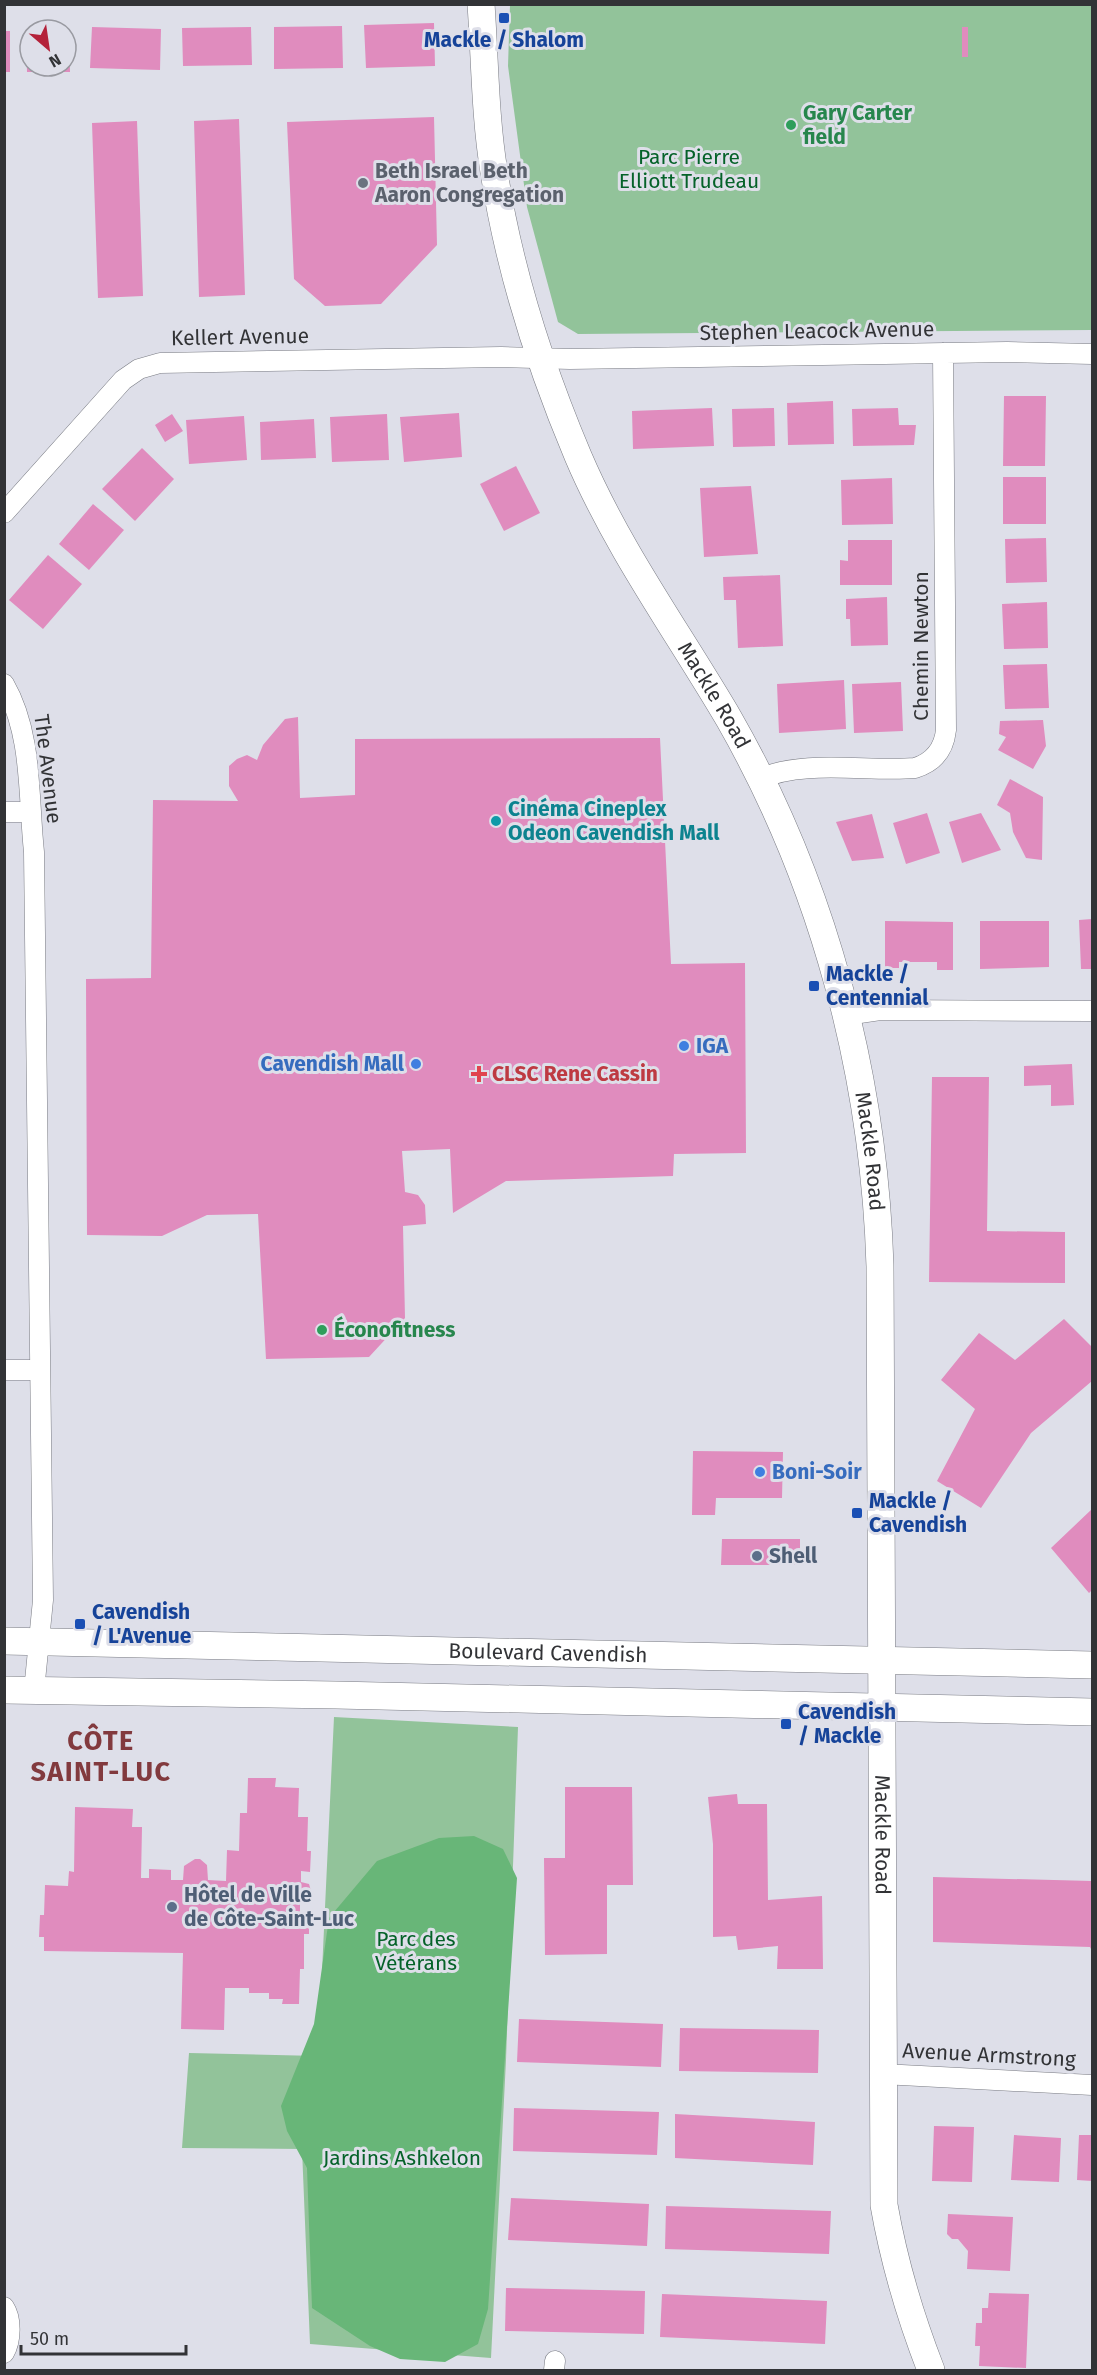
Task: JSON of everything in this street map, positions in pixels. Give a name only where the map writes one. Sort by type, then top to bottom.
[{"type":"street","name":"Mackle Road","points":[[480,4],[487,121],[496,187],[514,268],[542,358],[580,460],[610,522],[728,718],[785,831],[815,908],[846,1015],[867,1116],[879,1246],[882,1414],[884,2205],[892,2253],[932,2370]]},
{"type":"street","name":"Stephen Leacock Avenue","points":[[542,358],[943,353],[1092,354]]},
{"type":"street","name":"Chemin Newton","points":[[760,779],[771,774],[794,770],[915,768],[933,759],[944,743],[946,730],[943,353]]},
{"type":"street","name":"Kellert Avenue","points":[[4,513],[123,380],[132,372],[149,365],[190,361],[542,358]]},
{"type":"street","name":"The Avenue","points":[[4,684],[17,710],[23,736],[34,852],[43,1600],[34,1690]]},
{"type":"street","points":[[4,812],[30,812]]},
{"type":"street","points":[[846,1015],[880,1010],[1092,1011]]},
{"type":"street","points":[[4,1370],[40,1370]]},
{"type":"street","name":"Boulevard Cavendish","points":[[4,1641],[1092,1665]]},
{"type":"street","points":[[4,1690],[1092,1712]]},
{"type":"street","name":"Avenue Armstrong","points":[[882,2074],[1092,2085]]},
{"type":"street","points":[[4,2307],[8,2312],[9,2341],[4,2353]]},
{"type":"green space","name":"Parc Pierre Elliott Trudeau","points":[[510,5],[1092,5],[1092,330],[578,334],[558,322],[527,207],[508,66]]},
{"type":"green space","points":[[334,1717],[518,1727],[506,2060],[491,2358],[310,2344],[302,2149],[182,2148],[189,2053],[318,2056]]},
{"type":"green space","points":[[474,1836],[503,1849],[517,1878],[488,2309],[478,2344],[445,2362],[400,2359],[370,2346],[312,2308],[307,2168],[287,2131],[281,2106],[314,2024],[329,1918],[377,1861],[439,1838]]},
{"type":"building","points":[[434,23],[435,66],[366,68],[364,25]]},
{"type":"building","points":[[342,26],[343,68],[274,69],[274,27]]},
{"type":"building","points":[[92,27],[161,29],[160,70],[90,68]]},
{"type":"building","points":[[251,27],[252,65],[183,66],[182,28]]},
{"type":"building","points":[[962,27],[968,27],[968,57],[962,57]]},
{"type":"building","points":[[4,31],[10,31],[10,72],[4,72]]},
{"type":"building","name":"Beth Israel Beth Aaron Congregation","points":[[434,117],[437,245],[381,304],[325,306],[294,279],[287,122]]},
{"type":"building","points":[[239,119],[245,295],[199,297],[194,121]]},
{"type":"building","points":[[137,121],[143,296],[98,298],[92,123]]},
{"type":"building","points":[[1004,396],[1046,396],[1045,466],[1003,466]]},
{"type":"building","points":[[833,401],[834,444],[788,445],[787,403]]},
{"type":"building","points":[[712,408],[714,446],[633,449],[632,411]]},
{"type":"building","points":[[774,408],[775,446],[733,447],[732,409]]},
{"type":"building","points":[[898,408],[899,425],[916,425],[914,445],[853,446],[852,409]]},
{"type":"building","points":[[459,413],[462,457],[404,462],[400,417]]},
{"type":"building","points":[[172,414],[183,431],[165,442],[155,425]]},
{"type":"building","points":[[387,414],[389,460],[332,462],[330,417]]},
{"type":"building","points":[[244,416],[247,460],[189,464],[186,420]]},
{"type":"building","points":[[314,419],[316,458],[261,460],[260,422]]},
{"type":"building","points":[[142,448],[174,479],[135,521],[102,489]]},
{"type":"building","points":[[516,466],[540,513],[504,531],[480,484]]},
{"type":"building","points":[[1003,477],[1046,477],[1046,524],[1003,524]]},
{"type":"building","points":[[892,478],[893,524],[842,525],[841,480]]},
{"type":"building","points":[[751,486],[758,554],[704,557],[700,488]]},
{"type":"building","points":[[93,504],[124,530],[89,570],[59,544]]},
{"type":"building","points":[[1046,538],[1047,582],[1006,583],[1005,539]]},
{"type":"building","points":[[848,540],[892,540],[892,585],[840,585],[840,560],[848,561]]},
{"type":"building","points":[[48,555],[82,584],[43,629],[9,600]]},
{"type":"building","points":[[780,575],[783,646],[738,648],[736,600],[724,600],[723,577]]},
{"type":"building","points":[[887,597],[888,645],[851,646],[850,619],[846,619],[846,599]]},
{"type":"building","points":[[1047,602],[1048,648],[1004,649],[1002,604]]},
{"type":"building","points":[[1047,664],[1049,708],[1005,709],[1003,665]]},
{"type":"building","points":[[844,680],[846,729],[779,733],[777,684]]},
{"type":"building","points":[[901,682],[903,731],[854,733],[852,684]]},
{"type":"building","name":"Cavendish Mall","points":[[298,717],[300,798],[355,795],[355,739],[660,738],[671,964],[745,963],[746,1153],[674,1154],[673,1176],[506,1181],[453,1213],[450,1149],[402,1151],[405,1192],[418,1195],[425,1205],[426,1224],[403,1226],[405,1318],[369,1357],[266,1359],[258,1214],[207,1215],[162,1236],[87,1235],[86,979],[151,978],[153,800],[238,801],[229,786],[229,766],[237,759],[247,755],[257,760],[263,745],[285,719]]},
{"type":"building","points":[[1043,720],[1046,746],[1033,769],[998,750],[1006,737],[999,734],[1000,721]]},
{"type":"building","points":[[1010,779],[1043,797],[1042,860],[1026,858],[1013,832],[1010,813],[997,805]]},
{"type":"building","points":[[927,813],[940,853],[906,864],[893,823]]},
{"type":"building","points":[[981,813],[1001,850],[962,863],[949,822]]},
{"type":"building","points":[[872,814],[884,858],[852,861],[836,822]]},
{"type":"building","points":[[1092,919],[1092,969],[1081,969],[1079,920]]},
{"type":"building","points":[[885,921],[953,922],[953,970],[937,970],[937,962],[899,962],[899,968],[885,968]]},
{"type":"building","points":[[980,921],[1049,921],[1049,967],[980,969]]},
{"type":"building","points":[[1072,1064],[1074,1105],[1051,1106],[1051,1085],[1024,1086],[1024,1066]]},
{"type":"building","points":[[932,1077],[989,1077],[987,1231],[1065,1232],[1065,1283],[929,1282]]},
{"type":"building","points":[[1064,1319],[1092,1347],[1092,1381],[1031,1433],[981,1508],[937,1481],[975,1409],[941,1380],[979,1333],[1015,1360]]},
{"type":"building","points":[[693,1451],[783,1452],[782,1498],[716,1498],[715,1515],[692,1515]]},
{"type":"building","points":[[1092,1509],[1092,1590],[1089,1593],[1051,1548]]},
{"type":"building","points":[[722,1539],[800,1539],[800,1565],[721,1565]]},
{"type":"building","name":"Hôtel de Ville de Côte-Saint-Luc","points":[[248,1778],[276,1778],[275,1787],[299,1788],[298,1817],[308,1817],[307,1851],[311,1851],[310,1872],[301,1871],[301,1882],[309,1884],[312,1894],[305,1902],[300,1902],[300,1912],[309,1913],[309,1934],[304,1934],[304,1969],[300,1969],[299,2004],[282,2004],[283,1999],[269,1999],[269,1993],[249,1993],[249,1988],[225,1988],[224,2030],[181,2029],[183,1953],[44,1951],[44,1937],[39,1937],[40,1915],[44,1915],[45,1885],[68,1886],[69,1871],[74,1872],[75,1807],[133,1809],[132,1827],[142,1827],[141,1878],[149,1878],[149,1869],[171,1870],[171,1880],[183,1880],[184,1866],[195,1859],[200,1859],[207,1865],[208,1880],[226,1881],[227,1850],[239,1851],[240,1813],[247,1813]]},
{"type":"building","points":[[565,1787],[632,1787],[633,1885],[607,1885],[607,1954],[545,1955],[544,1858],[565,1858]]},
{"type":"building","points":[[737,1794],[738,1804],[767,1804],[768,1900],[822,1896],[823,1969],[777,1969],[778,1946],[738,1950],[736,1936],[713,1937],[713,1844],[708,1797]]},
{"type":"building","points":[[933,1877],[1092,1881],[1092,1951],[1090,1947],[933,1942]]},
{"type":"building","points":[[519,2019],[663,2024],[661,2067],[517,2062]]},
{"type":"building","points":[[680,2028],[819,2030],[818,2073],[679,2071]]},
{"type":"building","points":[[514,2108],[659,2112],[657,2155],[513,2151]]},
{"type":"building","points":[[675,2114],[815,2122],[813,2165],[675,2158]]},
{"type":"building","points":[[934,2126],[974,2127],[972,2182],[932,2181]]},
{"type":"building","points":[[1014,2135],[1061,2138],[1059,2182],[1011,2180]]},
{"type":"building","points":[[1079,2135],[1092,2135],[1092,2181],[1077,2180]]},
{"type":"building","points":[[511,2198],[649,2204],[647,2246],[508,2240]]},
{"type":"building","points":[[666,2206],[831,2211],[829,2254],[665,2249]]},
{"type":"building","points":[[948,2214],[1013,2217],[1010,2271],[967,2269],[968,2251],[958,2239],[952,2239],[947,2234]]},
{"type":"building","points":[[506,2288],[645,2291],[644,2334],[505,2331]]},
{"type":"building","points":[[989,2293],[1029,2294],[1026,2368],[979,2366],[980,2346],[975,2346],[976,2323],[982,2323],[982,2308],[988,2308]]},
{"type":"building","points":[[662,2294],[827,2301],[825,2344],[660,2337]]},
{"type":"place","name":"Mackle / Shalom","points":[[504,18]]},
{"type":"place","name":"Gary Carter field","points":[[791,125]]},
{"type":"place","name":"Beth Israel Beth Aaron Congregation","points":[[363,183]]},
{"type":"place","name":"Cinéma Cineplex Odeon Cavendish Mall","points":[[496,821]]},
{"type":"place","name":"Mackle / Centennial","points":[[814,986]]},
{"type":"place","name":"IGA","points":[[684,1046]]},
{"type":"place","name":"Cavendish Mall","points":[[416,1064]]},
{"type":"place","name":"CLSC Rene Cassin","points":[[479,1074]]},
{"type":"place","name":"Éconofitness","points":[[322,1330]]},
{"type":"place","name":"Boni-Soir","points":[[760,1472]]},
{"type":"place","name":"Mackle / Cavendish","points":[[857,1513]]},
{"type":"place","name":"Shell","points":[[757,1556]]},
{"type":"place","name":"Cavendish / L'Avenue","points":[[80,1624]]},
{"type":"place","name":"Cavendish / Mackle","points":[[786,1724]]},
{"type":"place","name":"Hôtel de Ville de Côte-Saint-Luc","points":[[172,1907]]},
{"type":"district","name":"CÔTE SAINT-LUC","points":[[101,1756]]},
{"type":"park label","name":"Parc des Vétérans","points":[[416,1951]]},
{"type":"park label","name":"Jardins Ashkelon","points":[[402,2158]]}]
